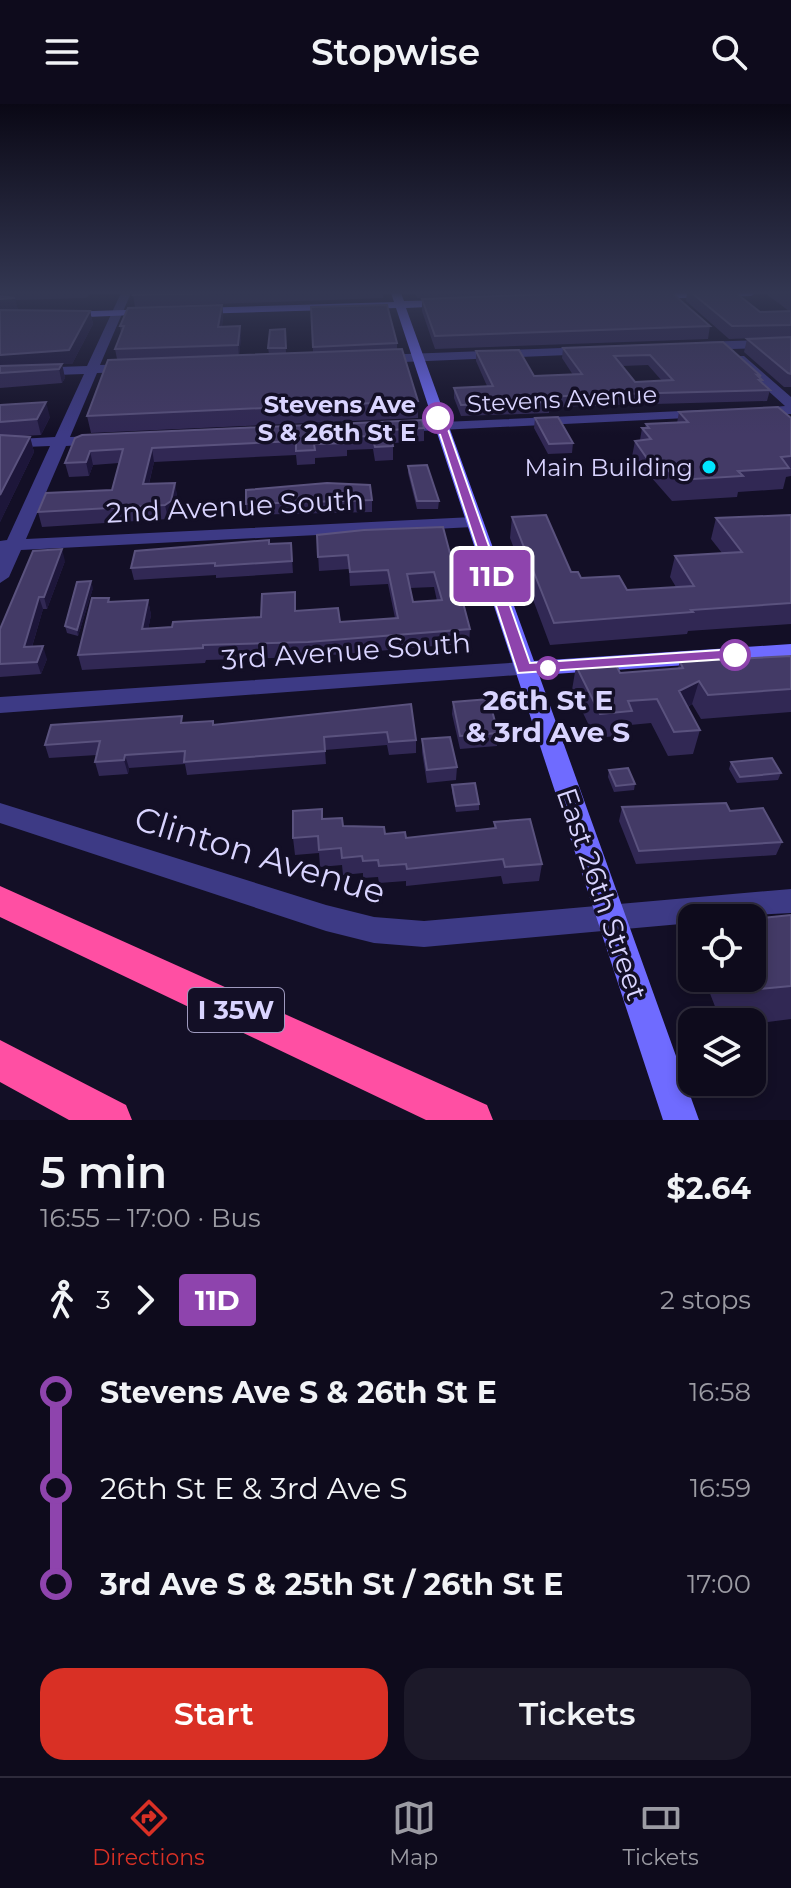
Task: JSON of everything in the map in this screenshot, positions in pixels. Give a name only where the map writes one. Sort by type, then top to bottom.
[{"type":"highway","name":"I 35W","points":[[0,901],[472,1120]]},
{"type":"highway","points":[[0,1060],[111,1120]]},
{"type":"street","points":[[0,577],[7,546],[60,441],[104,340]]},
{"type":"street","name":"East 26th Street","points":[[413,340],[681,1120]]},
{"type":"street","points":[[720,340],[791,404]]},
{"type":"street","points":[[685,347],[791,343]]},
{"type":"street","points":[[366,359],[610,350]]},
{"type":"street","points":[[0,373],[149,368]]},
{"type":"street","points":[[744,412],[791,410]]},
{"type":"street","name":"Stevens Avenue","points":[[383,428],[714,414]]},
{"type":"street","points":[[0,444],[124,439]]},
{"type":"street","name":"2nd Avenue South","points":[[7,546],[473,522]]},
{"type":"street","name":"3rd Avenue South","points":[[0,705],[791,651]]},
{"type":"street","name":"Clinton Avenue","points":[[0,813],[326,918],[374,930],[424,934],[791,901]]},
{"type":"building","points":[[0,340],[74,340],[69,350],[0,355]]},
{"type":"building","points":[[118,340],[238,340],[238,345],[115,349]]},
{"type":"building","points":[[269,340],[286,340],[286,348],[268,348]]},
{"type":"building","points":[[313,340],[396,340],[397,343],[313,347]]},
{"type":"building","points":[[749,340],[791,340],[791,374]]},
{"type":"building","points":[[723,342],[761,376],[757,375],[770,390],[583,395],[549,397],[550,402],[461,405],[454,388],[493,386],[476,351],[519,350],[534,376],[582,374],[563,348]],"holes":[[[650,355],[673,380],[635,382],[614,356]]]},
{"type":"building","points":[[402,349],[418,401],[87,416],[108,360]]},
{"type":"building","points":[[62,364],[59,369],[0,373],[0,366]]},
{"type":"building","points":[[46,402],[37,419],[0,422],[0,405]]},
{"type":"building","name":"Main Building","points":[[778,407],[791,418],[791,456],[781,457],[789,468],[738,471],[743,476],[677,480],[655,456],[646,457],[635,441],[651,439],[642,428],[649,428],[646,424],[688,422],[679,412]]},
{"type":"building","points":[[558,417],[573,443],[549,444],[535,418]]},
{"type":"building","points":[[422,420],[424,428],[390,430],[393,446],[375,447],[372,436],[346,437],[347,443],[314,444],[315,450],[296,451],[296,441],[152,448],[143,484],[175,483],[171,501],[165,505],[38,512],[46,493],[112,490],[123,449],[90,451],[86,462],[65,463],[75,438],[82,435]]},
{"type":"building","points":[[0,435],[30,437],[0,495]]},
{"type":"building","points":[[427,465],[439,501],[417,501],[408,466]]},
{"type":"building","points":[[327,483],[370,485],[372,500],[246,504],[246,490]]},
{"type":"building","points":[[546,515],[571,572],[578,572],[581,578],[619,576],[627,590],[694,586],[675,556],[742,552],[716,518],[791,515],[791,603],[554,623],[512,517]]},
{"type":"building","points":[[443,527],[470,629],[78,655],[92,598],[109,598],[108,602],[148,600],[142,629],[172,627],[173,622],[261,617],[262,594],[295,592],[295,611],[338,608],[340,622],[398,618],[388,570],[350,572],[348,555],[318,557],[317,535]],"holes":[[[434,572],[442,600],[413,602],[407,574]]]},
{"type":"building","points":[[269,540],[269,544],[291,543],[292,561],[131,568],[135,551]]},
{"type":"building","points":[[62,549],[44,597],[39,597],[24,647],[43,646],[37,662],[0,664],[0,629],[33,551]]},
{"type":"building","points":[[91,581],[77,630],[65,626],[77,582]]},
{"type":"building","points":[[791,656],[791,689],[708,695],[699,681],[679,691],[700,730],[674,732],[657,699],[628,701],[632,711],[600,714],[576,666],[615,663],[620,673],[683,668],[680,662]]},
{"type":"building","points":[[489,699],[498,733],[460,736],[453,702]]},
{"type":"building","points":[[411,704],[416,740],[389,742],[387,732],[324,737],[325,751],[184,762],[185,751],[125,755],[124,760],[95,762],[100,741],[45,745],[51,725],[182,716],[181,723],[213,721],[213,725]]},
{"type":"building","points":[[450,737],[457,767],[427,770],[422,739]]},
{"type":"building","points":[[772,758],[781,773],[740,777],[731,762]]},
{"type":"building","points":[[628,768],[635,784],[616,786],[609,770]]},
{"type":"building","points":[[475,783],[479,804],[456,806],[452,785]]},
{"type":"building","points":[[726,803],[730,811],[763,808],[782,842],[639,851],[622,807]]},
{"type":"building","points":[[322,809],[322,819],[342,818],[343,826],[384,827],[385,834],[405,832],[406,838],[496,828],[494,822],[530,819],[542,864],[505,867],[503,859],[407,869],[406,864],[379,866],[378,860],[363,861],[362,856],[342,858],[341,848],[319,850],[318,836],[293,838],[293,811]]},
{"type":"building","points":[[791,915],[791,986],[766,988],[766,918]]},
{"type":"bus line","name":"11D","points":[[438,418],[524,669],[735,655]]},
{"type":"place","name":"Stevens Ave S & 26th St E","points":[[438,418]]},
{"type":"place","name":"Main Building","points":[[709,467]]},
{"type":"place","name":"26th St E & 3rd Ave S","points":[[548,668]]}]
